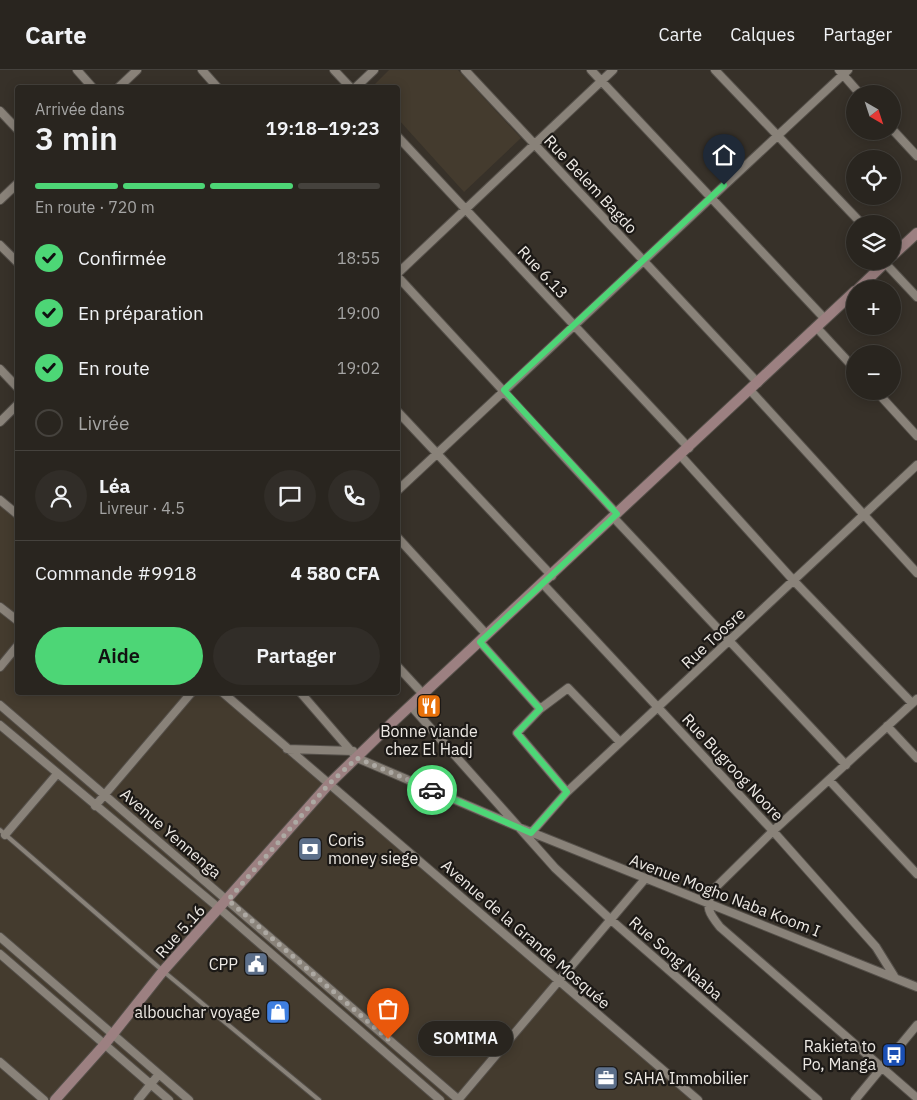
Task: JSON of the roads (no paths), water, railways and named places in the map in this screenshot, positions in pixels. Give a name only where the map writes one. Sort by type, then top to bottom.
[{"type":"main road","name":"Rue 5.16","points":[[901,248],[917,233]]},
{"type":"main road","name":"Rue 5.16","points":[[867,280],[877,270]]},
{"type":"main road","name":"Rue 5.16","points":[[56,1100],[113,1034],[163,971],[228,900],[355,754],[411,706],[552,576],[846,299]]},
{"type":"street","points":[[77,70],[90,85]]},
{"type":"street","points":[[121,85],[137,70]]},
{"type":"street","points":[[202,70],[215,85]]},
{"type":"street","points":[[334,70],[348,85]]},
{"type":"street","points":[[358,85],[374,70]]},
{"type":"street","name":"Rue Belem Bagdo","points":[[465,70],[644,260],[864,516],[917,572]]},
{"type":"street","points":[[591,70],[825,319]]},
{"type":"street","points":[[400,271],[613,70]]},
{"type":"street","points":[[715,70],[853,215]]},
{"type":"street","points":[[400,488],[843,72],[853,85]]},
{"type":"street","points":[[0,111],[15,127]]},
{"type":"street","name":"Rue 6.13","points":[[400,139],[689,448]]},
{"type":"street","points":[[901,139],[917,156]]},
{"type":"street","points":[[0,200],[15,186]]},
{"type":"street","points":[[0,245],[15,260]]},
{"type":"street","points":[[898,270],[917,297]]},
{"type":"street","points":[[400,279],[504,390],[615,515],[846,765]]},
{"type":"street","points":[[817,328],[846,359]]},
{"type":"street","points":[[0,369],[15,385]]},
{"type":"street","points":[[884,400],[917,436]]},
{"type":"street","points":[[0,422],[15,407]]},
{"type":"street","points":[[400,414],[552,576]]},
{"type":"street","points":[[681,456],[794,580],[914,701],[773,831],[712,891],[707,903],[711,915],[720,927],[917,1098]]},
{"type":"street","name":"Rue Toosre","points":[[531,833],[567,792],[731,641],[917,465]]},
{"type":"street","points":[[0,500],[15,512]]},
{"type":"street","points":[[400,540],[484,638],[540,709]]},
{"type":"street","name":"Rue Bugroog Noore","points":[[543,584],[773,831],[876,947],[894,976]]},
{"type":"street","points":[[0,606],[15,618]]},
{"type":"street","points":[[0,667],[15,649]]},
{"type":"street","points":[[400,669],[423,694]]},
{"type":"street","points":[[567,792],[517,733],[540,709],[568,688],[620,742]]},
{"type":"street","points":[[94,806],[189,695]]},
{"type":"street","name":"Avenue de la Grande Mosquée","points":[[225,695],[698,1100]]},
{"type":"street","points":[[303,695],[355,754]]},
{"type":"street","name":"Avenue Yennenga","points":[[0,705],[458,1100]]},
{"type":"street","name":"Rue Song Naaba","points":[[411,706],[523,829],[555,868],[610,920],[818,1100]]},
{"type":"street","name":"Avenue Yennenga","points":[[0,725],[94,806],[220,909],[440,1100]]},
{"type":"street","points":[[887,726],[917,758]]},
{"type":"street","points":[[287,749],[355,754]]},
{"type":"street","name":"Avenue Mogho Naba Koom I","points":[[355,754],[531,833],[894,976],[917,987]]},
{"type":"street","points":[[3,832],[57,774]]},
{"type":"street","points":[[829,780],[917,874]]},
{"type":"street","points":[[458,1100],[645,879]]},
{"type":"street","points":[[0,937],[190,1100]]},
{"type":"street","points":[[0,954],[169,1100]]},
{"type":"street","points":[[70,1015],[79,1005]]},
{"type":"street","points":[[855,1100],[917,1025]]},
{"type":"street","points":[[0,1062],[44,1100]]},
{"type":"street","points":[[138,1100],[159,1074]]},
{"type":"lane","points":[[3,832],[163,971],[319,1100]]},
{"type":"place","name":"Bonne viande chez El Hadj","points":[[429,706]]},
{"type":"place","name":"Coris money siege","points":[[310,849]]},
{"type":"place","name":"CPP","points":[[256,964]]},
{"type":"place","name":"albouchar voyage","points":[[278,1012]]},
{"type":"place","name":"SOMIMA","points":[[388,1039]]},
{"type":"place","name":"Rakieta to Po, Manga","points":[[894,1055]]},
{"type":"place","name":"SAHA Immobilier","points":[[606,1078]]}]
